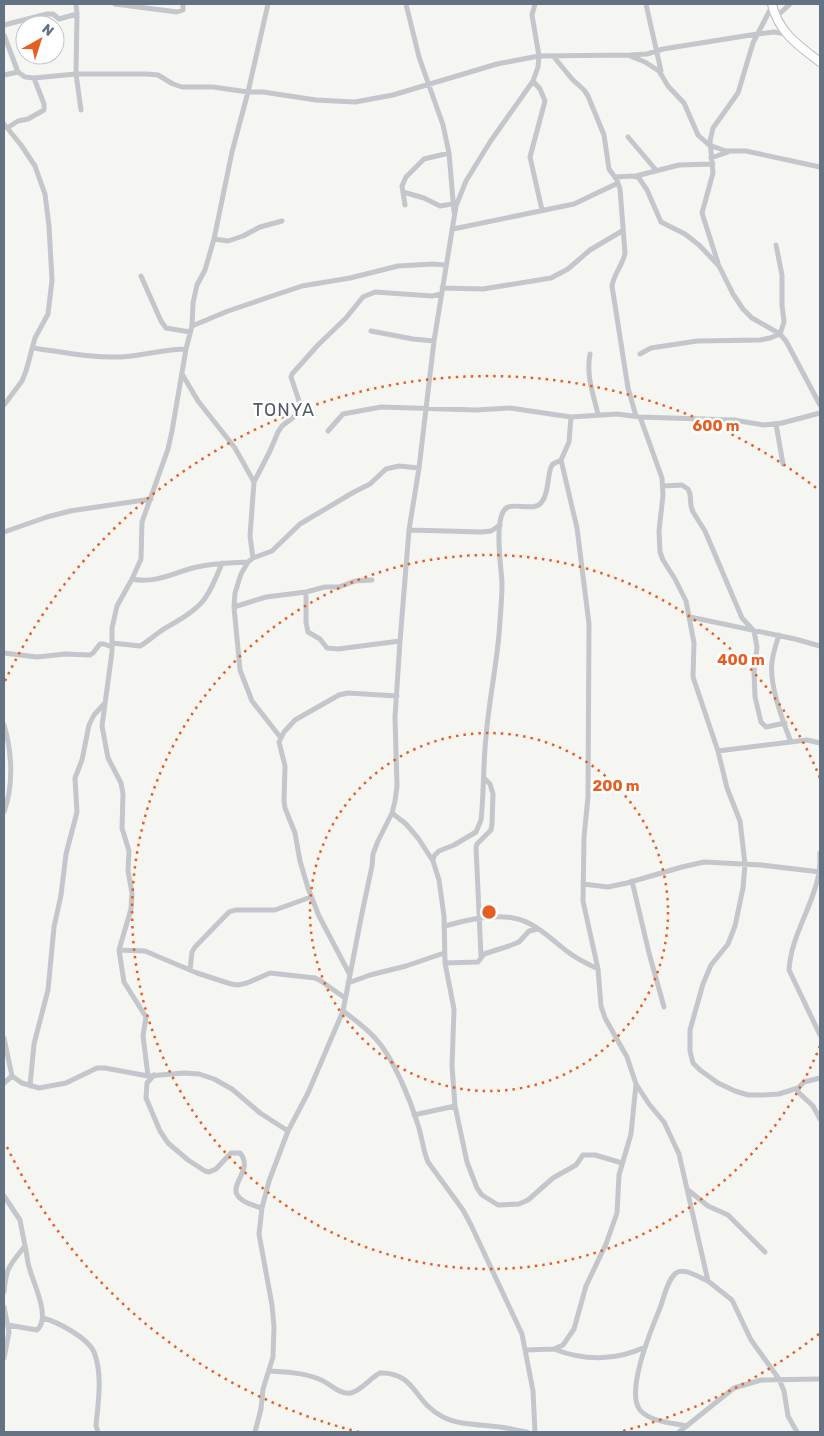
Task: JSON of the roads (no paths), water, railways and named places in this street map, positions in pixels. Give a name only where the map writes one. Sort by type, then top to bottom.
[{"type":"street","points":[[76,4],[76,74],[81,110]]},
{"type":"street","points":[[115,4],[177,12],[183,10],[183,4]]},
{"type":"street","points":[[262,1208],[246,1202],[237,1195],[235,1190],[235,1186],[246,1163],[240,1153],[231,1153],[216,1168],[209,1172],[205,1171],[174,1149],[164,1138],[146,1098],[147,1083],[151,1075],[143,1036],[146,1017],[124,982],[119,950],[129,915],[132,893],[128,871],[129,851],[122,828],[123,794],[121,783],[111,765],[106,750],[102,726],[112,645],[112,628],[117,606],[141,559],[142,522],[172,431],[191,329],[193,303],[197,285],[205,270],[214,239],[232,152],[268,4]]},
{"type":"street","points":[[406,4],[419,57],[440,116],[449,153],[452,204],[455,217]]},
{"type":"street","points":[[255,1432],[261,1410],[263,1389],[273,1357],[274,1327],[270,1288],[260,1234],[262,1208],[269,1182],[288,1131],[308,1093],[343,1011],[373,854],[392,813],[397,786],[395,717],[409,530],[419,468],[434,341],[458,200],[466,181],[495,134],[533,80],[538,67],[539,56],[532,15],[535,4]]},
{"type":"street","points":[[646,4],[662,76]]},
{"type":"street","points":[[776,17],[790,4]]},
{"type":"street","points":[[772,5],[776,17],[786,34],[820,62]]},
{"type":"street","points":[[772,5],[757,34],[738,93],[714,128],[709,145],[713,177],[702,213],[719,266],[733,294],[752,318],[780,334],[791,348],[820,405]]},
{"type":"street","points":[[4,25],[52,13],[59,19],[77,14]]},
{"type":"street","points":[[4,35],[18,72],[25,77],[34,78],[76,74],[147,74],[158,75],[182,87],[213,87],[316,100],[354,102],[393,95],[497,64],[539,56],[630,55],[757,34],[774,32],[786,34]]},
{"type":"street","points":[[630,55],[650,64],[662,76],[687,108],[698,135],[709,145],[731,151],[740,150],[767,154],[820,167]]},
{"type":"street","points":[[554,56],[588,96],[604,136],[610,168],[617,180],[625,248],[624,258],[615,275],[612,286],[628,388],[658,465],[663,486],[659,531],[660,552],[682,590],[690,617],[694,649],[693,676],[718,751],[724,779],[740,821],[746,864],[735,926],[728,944],[711,965],[703,984],[690,1030],[690,1051],[693,1063],[718,1083],[735,1091],[748,1094],[780,1094],[798,1088],[804,1082],[820,1078]]},
{"type":"street","points":[[4,74],[18,72]]},
{"type":"street","points":[[4,404],[22,381],[33,348],[34,338],[50,308],[52,280],[49,226],[44,194],[35,166],[5,126],[18,120],[28,119],[44,110],[44,104],[34,78]]},
{"type":"street","points":[[533,80],[545,100],[530,157],[542,210]]},
{"type":"street","points":[[628,137],[656,170]]},
{"type":"street","points":[[453,229],[577,203],[617,180],[679,165],[712,161],[731,151]]},
{"type":"street","points":[[405,205],[403,182],[406,176],[424,159],[449,153]]},
{"type":"street","points":[[636,176],[647,190],[661,222],[692,239],[719,266]]},
{"type":"street","points":[[403,192],[424,198],[440,206],[452,204]]},
{"type":"street","points":[[214,239],[228,241],[260,227],[282,221]]},
{"type":"street","points":[[442,288],[483,289],[551,278],[568,269],[590,250],[622,231]]},
{"type":"street","points":[[776,245],[782,275],[784,322],[780,334]]},
{"type":"street","points":[[141,276],[166,328],[191,329],[228,311],[302,286],[350,278],[398,266],[446,265]]},
{"type":"street","points":[[281,738],[252,701],[244,684],[240,670],[234,607],[238,582],[250,560],[254,482],[278,432],[282,426],[295,416],[300,404],[292,380],[292,374],[363,298],[375,292],[432,296],[441,294]]},
{"type":"street","points":[[371,332],[434,341]]},
{"type":"street","points":[[640,354],[651,348],[689,342],[760,340],[780,334]]},
{"type":"street","points":[[33,348],[103,357],[124,357],[172,349],[186,349]]},
{"type":"street","points":[[590,354],[589,376],[598,414]]},
{"type":"street","points":[[182,373],[198,401],[235,448],[254,482]]},
{"type":"street","points":[[328,431],[343,414],[381,407],[476,410],[510,408],[571,417],[598,414],[726,420],[759,425],[776,424],[820,414]]},
{"type":"street","points":[[571,417],[569,442],[561,460],[576,523],[589,617],[588,797],[583,901],[598,969],[601,1006],[605,1018],[627,1056],[636,1084],[664,1122],[679,1154],[708,1281]]},
{"type":"street","points":[[776,424],[783,464]]},
{"type":"street","points":[[432,862],[434,856],[439,851],[463,841],[479,828],[481,820],[486,736],[496,670],[500,624],[502,585],[500,525],[503,510],[540,504],[545,498],[551,467],[561,460]]},
{"type":"street","points":[[132,579],[145,582],[197,567],[250,560],[272,551],[300,524],[370,484],[386,469],[399,466],[419,468]]},
{"type":"street","points":[[663,486],[682,485],[688,489],[693,512],[705,531],[742,618],[754,631],[757,647],[754,690],[761,722],[766,727],[785,724]]},
{"type":"street","points":[[4,532],[70,511],[150,498]]},
{"type":"street","points":[[409,530],[482,532],[491,531],[500,525]]},
{"type":"street","points":[[4,653],[37,657],[64,654],[90,655],[100,644],[140,646],[168,626],[194,611],[210,591],[222,563]]},
{"type":"street","points":[[234,607],[266,597],[306,592],[325,587],[339,587],[355,581],[372,580]]},
{"type":"street","points":[[306,592],[308,632],[320,639],[327,648],[338,649],[400,641]]},
{"type":"street","points":[[690,617],[779,635],[820,646]]},
{"type":"street","points":[[779,635],[771,672],[775,692],[791,742]]},
{"type":"street","points":[[349,980],[350,975],[311,897],[300,862],[293,826],[285,808],[286,771],[279,746],[281,738],[295,720],[338,695],[397,696]]},
{"type":"street","points":[[30,1086],[34,1044],[48,990],[54,927],[61,895],[66,854],[77,812],[75,778],[82,760],[89,724],[104,704]]},
{"type":"street","points":[[4,725],[10,749],[4,812]]},
{"type":"street","points":[[718,751],[807,740],[820,743]]},
{"type":"street","points":[[482,956],[478,918],[476,847],[491,830],[494,806],[492,788],[484,778]]},
{"type":"street","points":[[392,813],[406,824],[418,838],[432,862],[438,880],[445,926],[445,963],[454,1009],[452,1066],[455,1106],[472,1176],[482,1195],[498,1205],[520,1204],[528,1200],[553,1178],[576,1165],[583,1156],[595,1155],[622,1163]]},
{"type":"street","points":[[820,853],[820,872],[789,960],[789,970],[820,1035]]},
{"type":"street","points":[[583,884],[608,887],[704,862],[746,864],[820,872]]},
{"type":"street","points":[[632,882],[664,1007]]},
{"type":"street","points":[[190,970],[192,952],[195,947],[229,912],[235,910],[274,910],[311,897]]},
{"type":"street","points":[[445,926],[478,918],[513,918],[523,921],[538,930],[570,953],[598,969]]},
{"type":"street","points":[[445,963],[478,962],[482,956],[519,942],[529,931],[538,930]]},
{"type":"street","points":[[119,950],[145,951],[190,970],[238,985],[270,973],[310,977],[322,981],[345,998]]},
{"type":"street","points":[[349,980],[406,966],[444,953]]},
{"type":"street","points":[[343,1011],[375,1038],[384,1049],[408,1098],[428,1162],[463,1210],[522,1334],[533,1392],[535,1432]]},
{"type":"street","points":[[4,1038],[12,1076],[30,1086],[39,1088],[56,1086],[97,1068],[151,1075],[191,1072],[214,1079],[232,1089],[260,1113],[288,1131]]},
{"type":"street","points":[[4,1083],[12,1076]]},
{"type":"street","points":[[526,1350],[554,1349],[563,1345],[574,1329],[586,1286],[606,1244],[617,1213],[619,1175],[631,1134],[636,1084]]},
{"type":"street","points":[[798,1088],[798,1092],[813,1106],[820,1119]]},
{"type":"street","points":[[414,1115],[455,1106]]},
{"type":"street","points":[[688,1190],[708,1206],[728,1215],[765,1252]]},
{"type":"street","points":[[4,1196],[20,1220],[29,1267],[39,1295],[43,1318],[39,1329],[36,1330],[8,1325]]},
{"type":"street","points":[[4,1292],[7,1270],[25,1246]]},
{"type":"street","points":[[687,1426],[659,1420],[640,1410],[636,1388],[646,1346],[669,1283],[676,1274],[684,1272],[708,1281],[732,1300],[751,1340],[779,1378],[784,1391],[788,1416],[797,1432]]},
{"type":"street","points":[[4,1307],[8,1325],[8,1341],[4,1358]]},
{"type":"street","points":[[43,1318],[71,1331],[90,1346],[94,1353],[99,1381],[96,1426],[98,1432]]},
{"type":"street","points":[[554,1349],[566,1354],[599,1358],[625,1355],[646,1346]]},
{"type":"street","points":[[270,1371],[304,1374],[321,1380],[337,1390],[350,1393],[356,1391],[380,1373],[396,1374],[405,1379],[423,1402],[444,1418],[527,1432]]},
{"type":"street","points":[[679,1432],[734,1388],[761,1380],[779,1378],[820,1379]]},
{"type":"district","name":"TONYA","points":[[284,410]]}]
